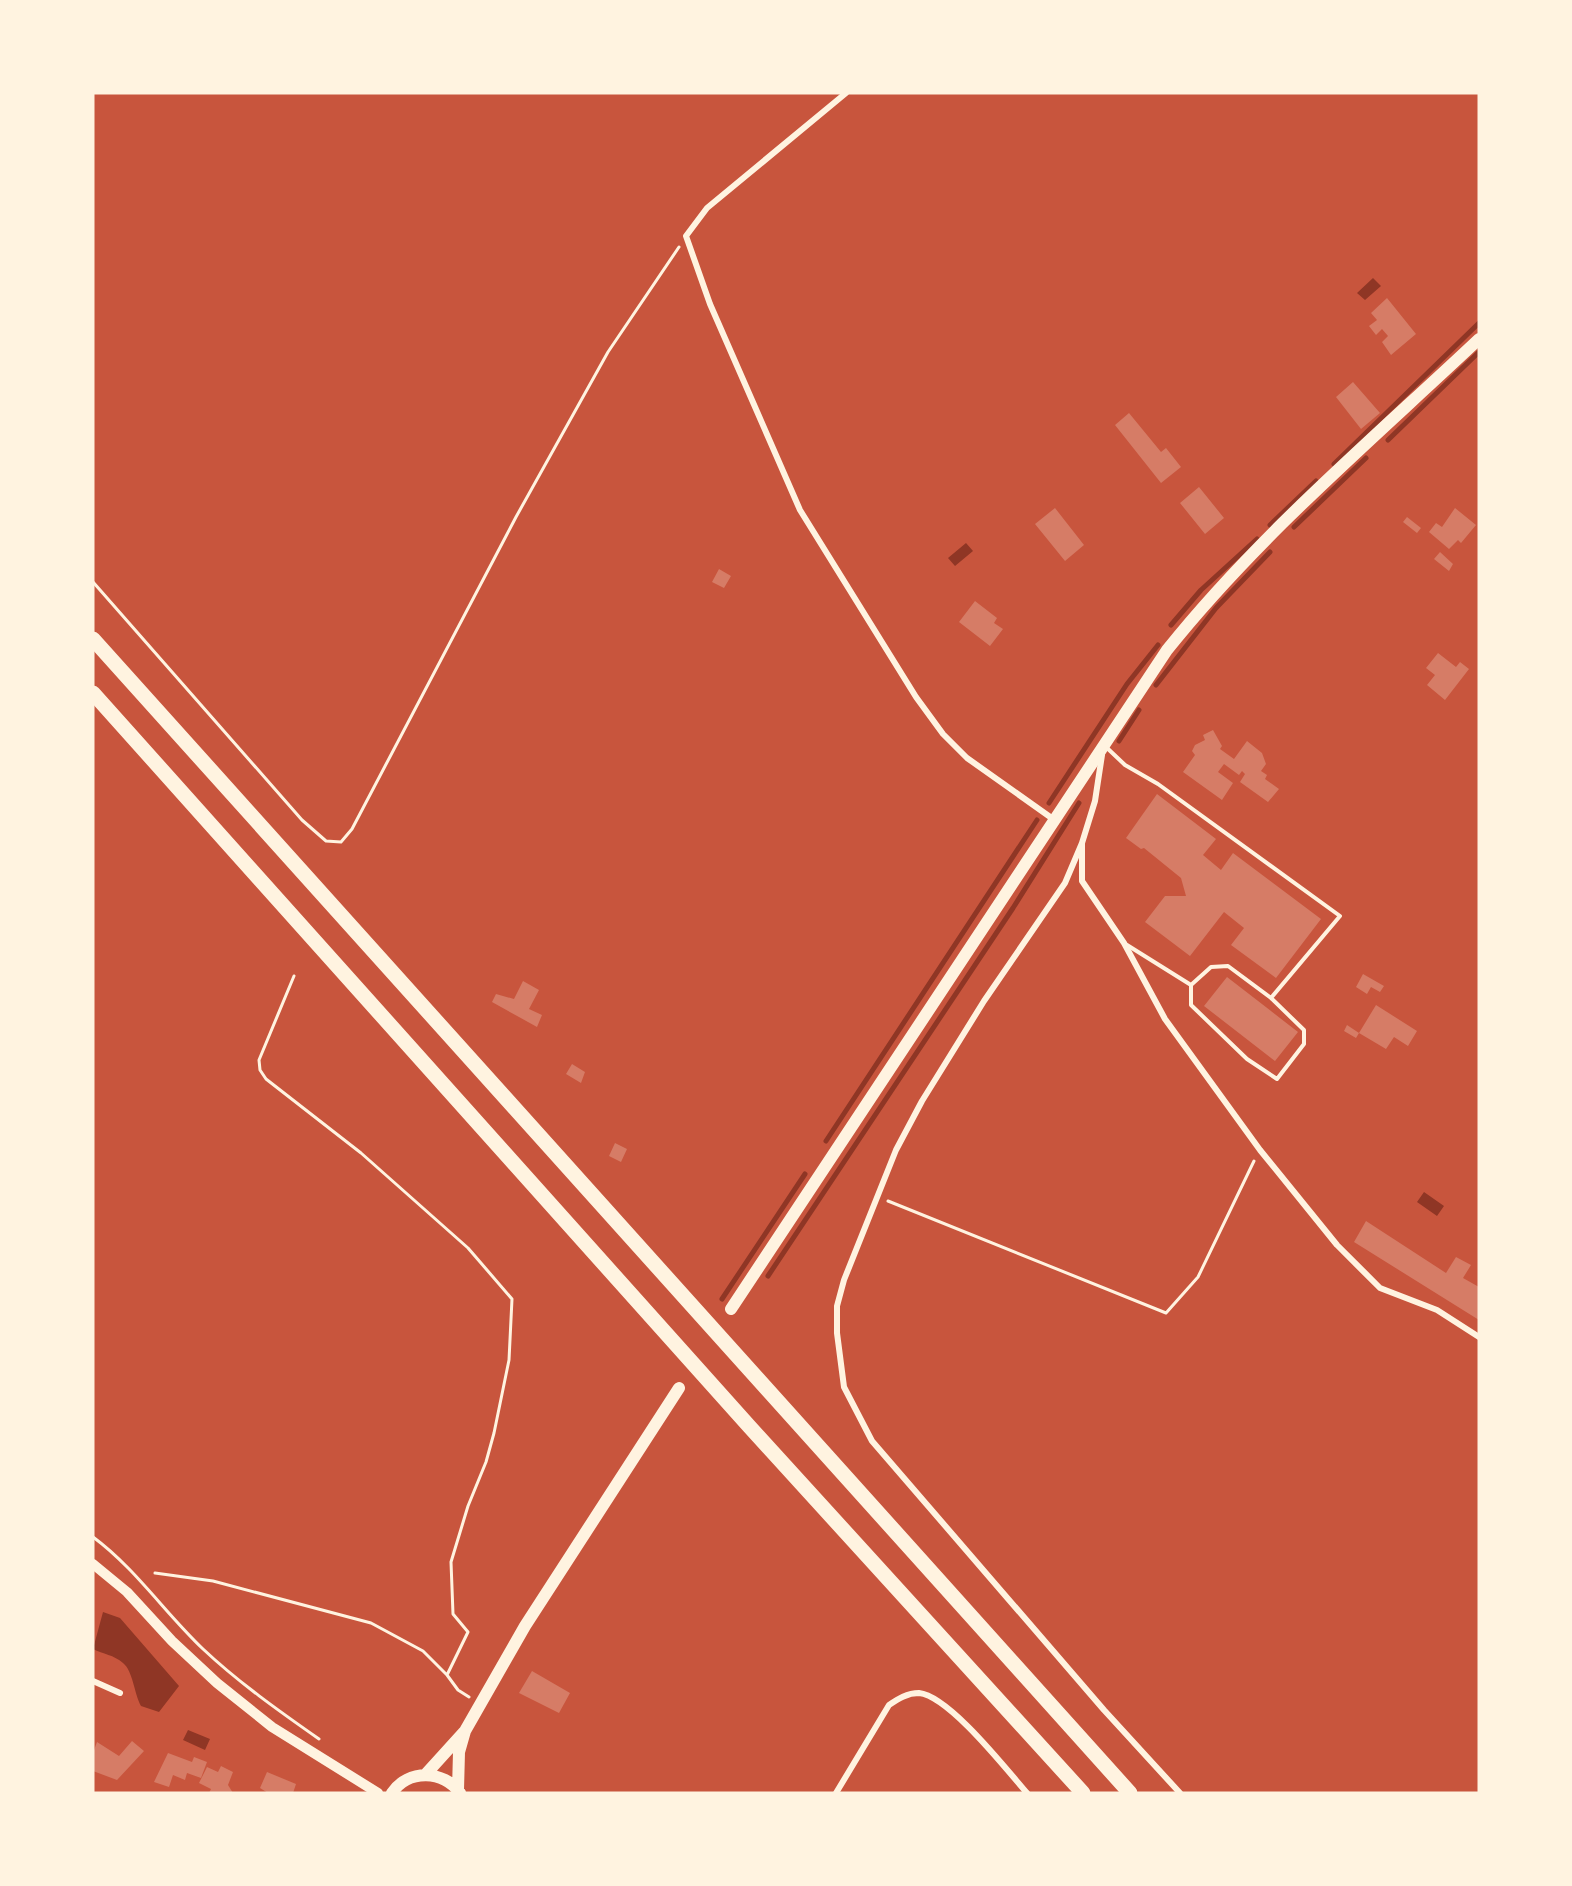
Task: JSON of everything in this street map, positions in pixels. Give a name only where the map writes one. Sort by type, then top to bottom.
[{"type":"highway","points":[[93,639],[1130,1793]]},
{"type":"highway","points":[[93,693],[666,1333],[1083,1793]]},
{"type":"main road","points":[[731,1309],[1142,684],[1196,613],[1275,532],[1479,339]]},
{"type":"main road","points":[[393,1793],[404,1782],[425,1775],[465,1731],[597,1511],[679,1388]]},
{"type":"main road","points":[[459,1792],[459,1752],[465,1731]]},
{"type":"main road","points":[[425,1775],[443,1779],[459,1792]]},
{"type":"street","points":[[846,93],[707,208],[686,236],[710,304],[800,510],[916,697],[943,734],[967,758],[1053,819]]},
{"type":"street","points":[[1103,745],[1095,801],[1082,843],[1065,883],[984,1001],[922,1101],[875,1196],[844,1280],[837,1306],[837,1333],[844,1387],[872,1441],[1104,1710],[1180,1793]]},
{"type":"street","points":[[1082,843],[1082,881],[1124,943],[1165,1019],[1260,1150],[1337,1245],[1380,1288],[1437,1310],[1479,1337]]},
{"type":"street","points":[[93,1564],[127,1592],[172,1641],[217,1683],[272,1727],[378,1793]]},
{"type":"street","points":[[93,1682],[120,1693]]},
{"type":"street","points":[[836,1793],[889,1706],[903,1696],[919,1693],[935,1698],[952,1711],[1027,1793]]},
{"type":"lane","points":[[1103,745],[1125,765],[1158,784],[1340,916],[1270,998]]},
{"type":"lane","points":[[1124,943],[1191,985]]},
{"type":"lane","points":[[1228,966],[1270,998],[1304,1030],[1304,1044],[1276,1079],[1247,1059],[1191,1005],[1191,985],[1210,967],[1228,966]]},
{"type":"path","points":[[93,582],[302,820],[326,841],[341,842],[352,829],[363,809],[516,517],[608,352],[686,236]]},
{"type":"path","points":[[294,976],[259,1060],[260,1070],[266,1079],[361,1154],[468,1248],[512,1299],[509,1360],[494,1433],[451,1562],[453,1614],[468,1632],[447,1675]]},
{"type":"path","points":[[875,1196],[1166,1313],[1198,1277],[1260,1150]]},
{"type":"path","points":[[93,1537],[130,1569],[202,1648],[281,1713],[328,1744]]},
{"type":"path","points":[[155,1573],[213,1581],[370,1623],[423,1651],[447,1675],[458,1690],[481,1704]]},
{"type":"shaded area","points":[[1373,278],[1381,286],[1365,300],[1357,293]]},
{"type":"shaded area","points":[[966,543],[973,551],[955,566],[948,558]]},
{"type":"shaded area","points":[[1424,1192],[1444,1206],[1437,1216],[1417,1202]]},
{"type":"shaded area","points":[[103,1612],[120,1618],[179,1686],[159,1712],[141,1706],[129,1671],[120,1660],[93,1649]]},
{"type":"shaded area","points":[[188,1730],[210,1739],[205,1750],[183,1740]]},
{"type":"building","points":[[1387,298],[1416,334],[1391,355],[1382,342],[1388,336],[1382,329],[1376,335],[1369,326],[1377,320],[1371,313]]},
{"type":"building","points":[[1353,382],[1380,413],[1361,429],[1336,397]]},
{"type":"building","points":[[1129,413],[1161,452],[1166,448],[1181,467],[1161,483],[1115,425]]},
{"type":"building","points":[[1199,487],[1224,518],[1205,534],[1180,503]]},
{"type":"building","points":[[1055,508],[1084,545],[1065,561],[1035,524]]},
{"type":"building","points":[[1455,508],[1476,525],[1461,543],[1458,540],[1449,549],[1429,532],[1436,523],[1442,527]]},
{"type":"building","points":[[1407,517],[1421,528],[1417,533],[1403,522]]},
{"type":"building","points":[[1440,552],[1453,564],[1449,571],[1434,559]]},
{"type":"building","points":[[719,569],[731,576],[724,588],[712,582]]},
{"type":"building","points":[[975,601],[997,618],[994,623],[1003,629],[990,646],[959,622]]},
{"type":"building","points":[[1438,653],[1456,667],[1460,662],[1469,669],[1445,700],[1427,685],[1435,675],[1426,668]]},
{"type":"building","points":[[1213,730],[1222,746],[1220,749],[1234,759],[1247,741],[1262,753],[1266,764],[1261,771],[1267,775],[1265,779],[1279,789],[1268,802],[1240,782],[1245,774],[1242,771],[1239,775],[1224,764],[1218,772],[1233,783],[1222,800],[1183,772],[1195,755],[1192,751],[1195,745],[1205,740],[1203,735]]},
{"type":"building","points":[[1157,794],[1216,839],[1203,855],[1221,870],[1233,853],[1321,919],[1276,978],[1231,945],[1244,928],[1224,912],[1190,956],[1145,922],[1165,896],[1186,896],[1181,878],[1144,848],[1141,849],[1126,838]]},
{"type":"building","points":[[1363,974],[1384,986],[1380,992],[1371,987],[1367,994],[1356,987]]},
{"type":"building","points":[[1227,977],[1298,1032],[1275,1061],[1204,1006]]},
{"type":"building","points":[[523,981],[539,990],[529,1009],[542,1015],[537,1027],[492,1002],[496,994],[514,999]]},
{"type":"building","points":[[1376,1005],[1417,1031],[1408,1046],[1394,1037],[1386,1049],[1359,1033]]},
{"type":"building","points":[[1347,1025],[1359,1033],[1356,1038],[1344,1031]]},
{"type":"building","points":[[572,1064],[585,1072],[581,1083],[566,1074]]},
{"type":"building","points":[[615,1143],[627,1149],[621,1162],[609,1156]]},
{"type":"building","points":[[1366,1221],[1446,1273],[1456,1257],[1471,1265],[1463,1278],[1479,1287],[1479,1320],[1354,1242]]},
{"type":"building","points":[[532,1671],[570,1693],[559,1713],[519,1693]]},
{"type":"building","points":[[132,1741],[144,1751],[117,1780],[93,1771],[93,1753],[97,1742],[119,1756]]},
{"type":"building","points":[[168,1753],[192,1762],[194,1757],[207,1762],[201,1778],[187,1773],[185,1780],[173,1775],[169,1787],[154,1782]]},
{"type":"building","points":[[221,1766],[233,1772],[228,1785],[233,1793],[209,1793],[211,1789],[199,1783],[207,1767],[218,1772]]},
{"type":"building","points":[[267,1772],[296,1784],[293,1793],[268,1793],[260,1788]]},
{"type":"waterway","points":[[1334,464],[1479,323]]},
{"type":"waterway","points":[[1388,440],[1479,352]]},
{"type":"waterway","points":[[1294,527],[1366,458]]},
{"type":"waterway","points":[[1270,525],[1316,481]]},
{"type":"waterway","points":[[1171,625],[1201,590],[1257,539]]},
{"type":"waterway","points":[[1156,685],[1216,608],[1270,552]]},
{"type":"waterway","points":[[1049,803],[1127,684],[1158,645]]},
{"type":"waterway","points":[[1119,741],[1139,710]]},
{"type":"waterway","points":[[768,1276],[1013,908],[1079,803]]},
{"type":"waterway","points":[[826,1141],[1037,820]]},
{"type":"waterway","points":[[722,1299],[805,1174]]}]
